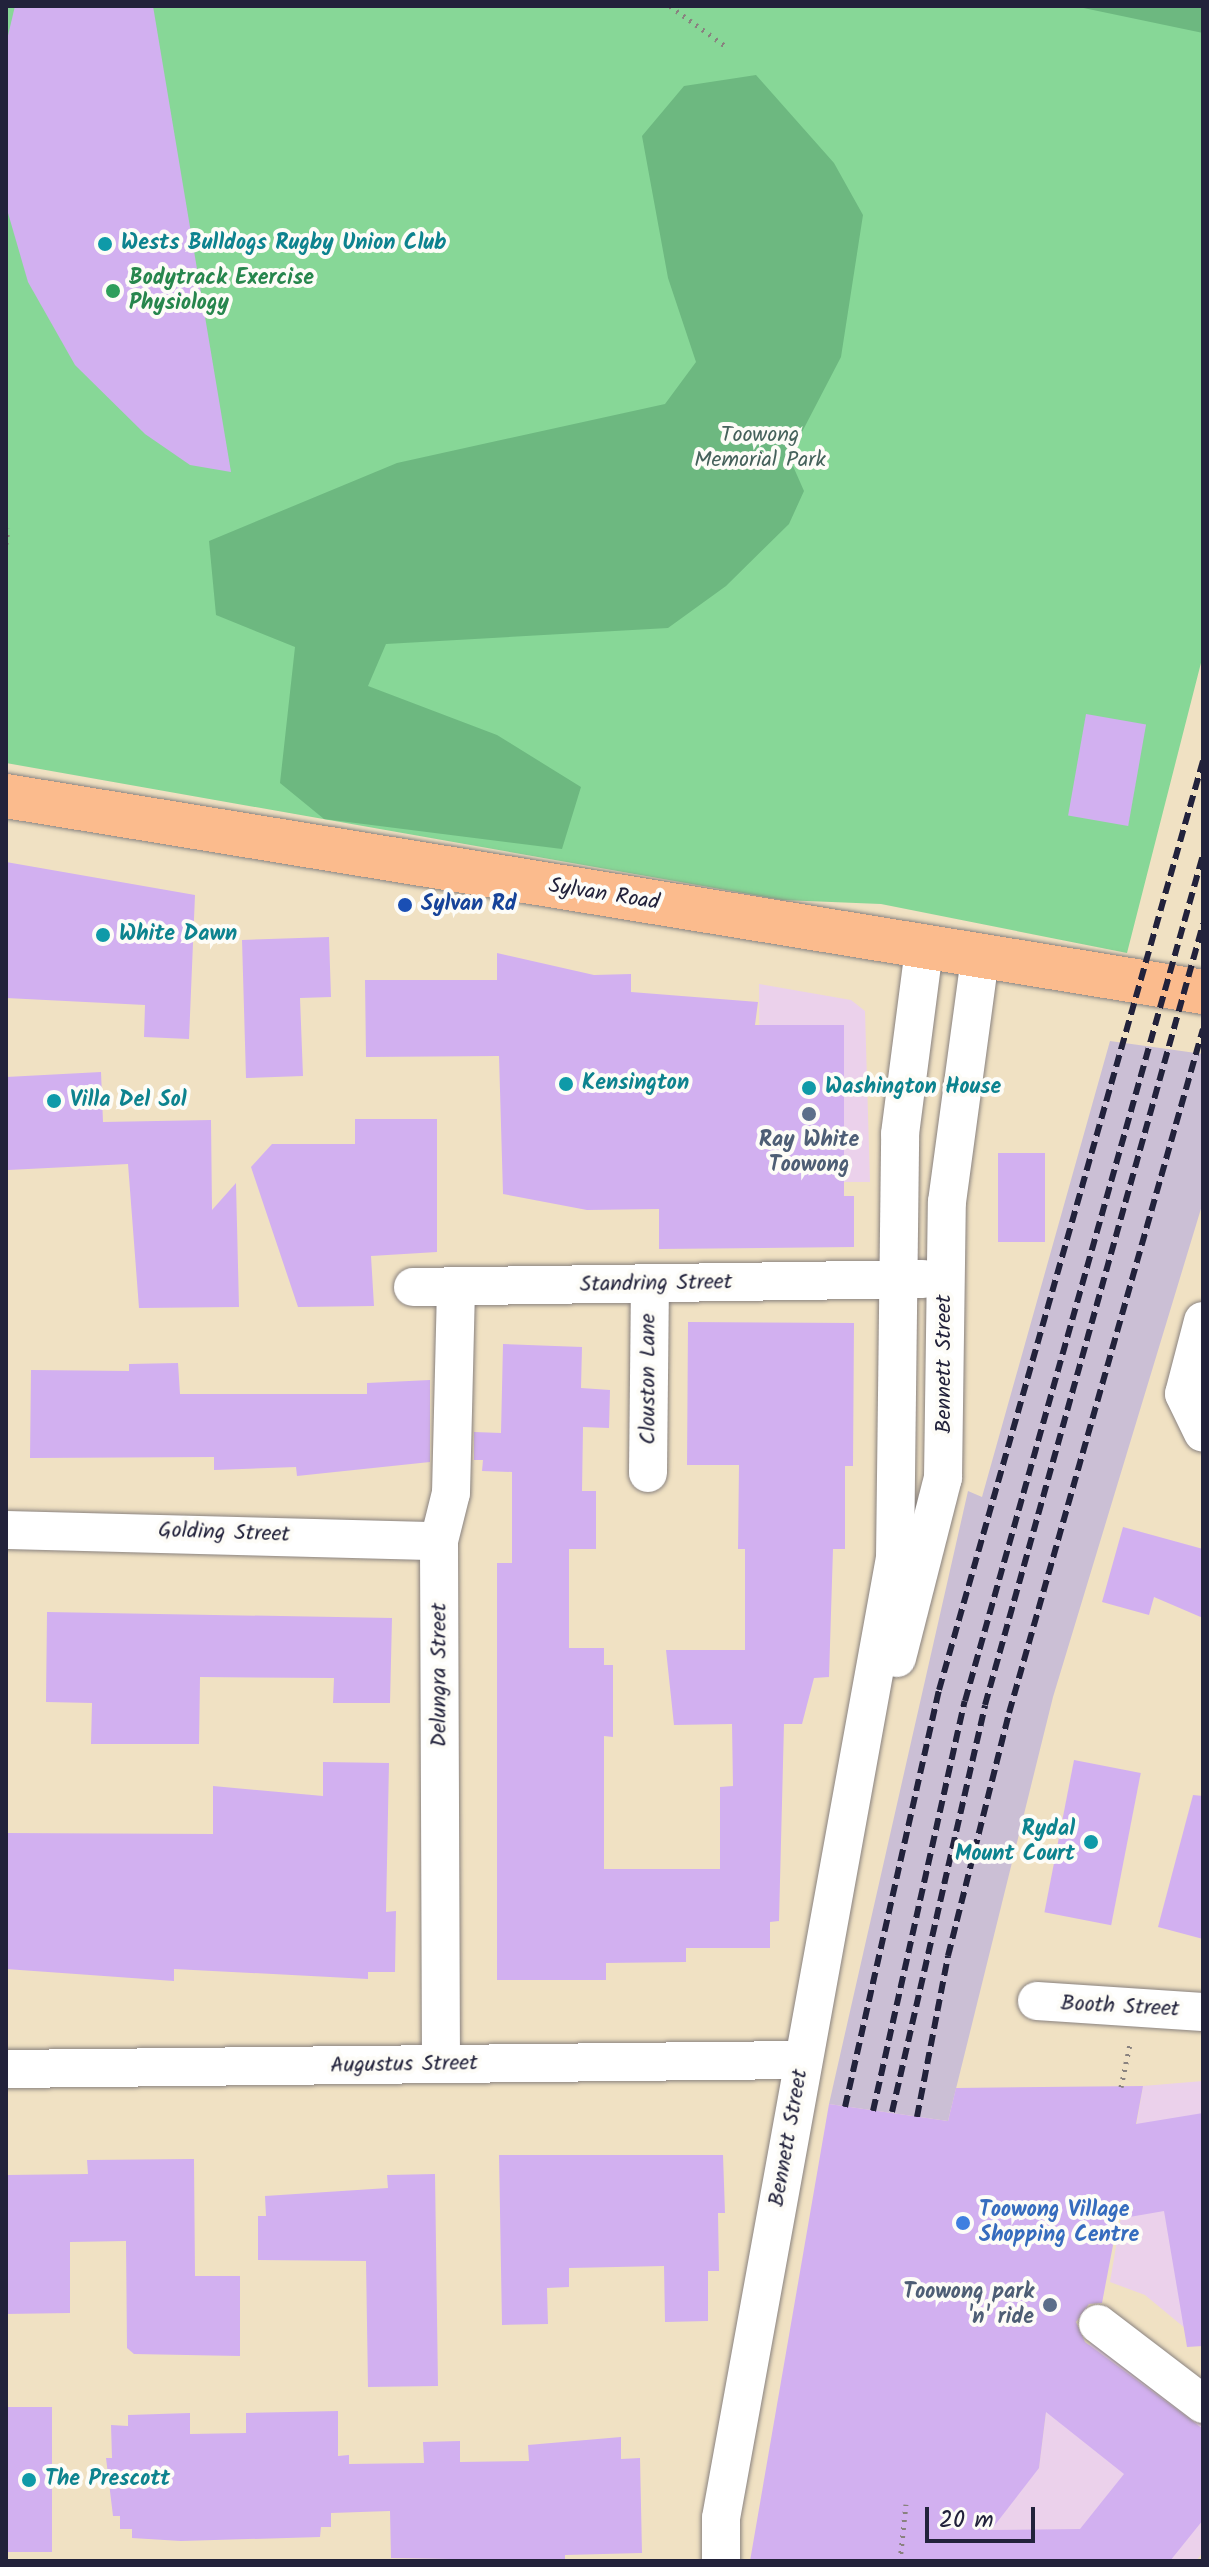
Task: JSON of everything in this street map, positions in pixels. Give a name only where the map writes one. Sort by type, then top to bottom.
[{"type":"main road","name":"Sylvan Road","points":[[6,796],[924,949],[1203,992]]},
{"type":"street","name":"Bennett Street","points":[[721,2561],[721,2518],[803,2060],[863,1761],[897,1535],[898,1280],[903,1089],[924,949]]},
{"type":"street","name":"Bennett Street","points":[[863,1761],[921,1585],[940,1496],[950,1160],[980,957]]},
{"type":"street","name":"Standring Street","points":[[413,1287],[946,1278]]},
{"type":"street","name":"Clouston Lane","points":[[648,1473],[650,1284]]},
{"type":"street","name":"Delungra Street","points":[[441,2064],[439,1541],[451,1493],[456,1287]]},
{"type":"street","points":[[1203,1321],[1184,1394],[1203,1433]]},
{"type":"street","name":"Golding Street","points":[[7,1528],[439,1541]]},
{"type":"street","name":"Booth Street","points":[[1037,2001],[1203,2012]]},
{"type":"street","name":"Augustus Street","points":[[6,2069],[803,2060]]},
{"type":"street","points":[[1098,2324],[1203,2404]]},
{"type":"street","name":"Bennett Street","points":[[699,2561],[721,2518]]},
{"type":"path","points":[[670,6],[724,45]]},
{"type":"path","points":[[6,544],[8,528]]},
{"type":"path","points":[[900,2561],[906,2504]]},
{"type":"shaded area","points":[[759,984],[851,1000],[865,1011],[870,1182],[760,1182]]},
{"type":"shaded area","points":[[1110,1041],[1203,1054],[1203,1202],[1053,1697],[948,2121],[829,2104],[968,1491],[982,1497]]},
{"type":"shaded area","points":[[1203,2081],[1203,2343],[1145,2295],[1110,2282],[1143,2086]]},
{"type":"shaded area","points":[[1096,2339],[1203,2421],[1203,2552],[1196,2561],[894,2561],[1039,2468],[1050,2381]]},
{"type":"green space","name":"Toowong Memorial Park","points":[[6,6],[1203,6],[1203,655],[1127,953],[881,904],[782,900],[6,763]]},
{"type":"green space","points":[[1074,6],[1203,6],[1203,33]]},
{"type":"green space","points":[[756,75],[834,163],[863,215],[841,357],[789,457],[804,491],[789,524],[726,586],[668,628],[386,644],[368,686],[497,735],[581,787],[562,849],[324,819],[280,783],[295,647],[216,615],[209,541],[397,463],[665,404],[696,362],[668,278],[642,136],[684,86]]},
{"type":"building","name":"Wests Bulldogs Rugby Union Club","points":[[15,6],[153,6],[231,472],[190,465],[145,434],[75,365],[28,282],[6,206],[6,44]]},
{"type":"building","points":[[1086,714],[1146,725],[1128,826],[1068,815]]},
{"type":"building","name":"White Dawn","points":[[6,862],[195,895],[189,1039],[144,1037],[145,1005],[6,998]]},
{"type":"building","points":[[329,937],[331,997],[300,998],[303,1076],[246,1078],[242,940]]},
{"type":"building","points":[[497,953],[594,975],[631,974],[631,992],[758,1002],[755,1025],[844,1025],[844,1196],[854,1196],[854,1247],[659,1249],[659,1209],[587,1210],[503,1194],[499,1056],[366,1057],[365,980],[497,980]]},
{"type":"building","points":[[101,1072],[103,1122],[211,1120],[212,1210],[236,1183],[239,1307],[139,1308],[128,1164],[8,1170],[6,1077]]},
{"type":"building","points":[[355,1119],[437,1119],[437,1252],[371,1256],[374,1306],[298,1307],[251,1167],[272,1144],[355,1144]]},
{"type":"building","points":[[998,1153],[1045,1153],[1045,1242],[998,1242]]},
{"type":"building","points":[[688,1322],[854,1323],[853,1466],[845,1466],[845,1549],[833,1549],[829,1677],[814,1678],[802,1724],[784,1724],[779,1921],[770,1922],[770,1948],[686,1948],[686,1962],[606,1963],[606,1980],[497,1980],[497,1563],[512,1563],[512,1472],[482,1471],[483,1460],[474,1460],[474,1432],[501,1433],[503,1344],[582,1347],[581,1388],[610,1390],[609,1428],[583,1427],[582,1491],[596,1491],[596,1549],[569,1549],[569,1648],[604,1648],[604,1665],[613,1665],[613,1737],[604,1736],[604,1869],[720,1869],[720,1787],[733,1786],[732,1724],[674,1725],[666,1650],[745,1650],[745,1549],[738,1549],[739,1465],[687,1465]]},
{"type":"building","points":[[178,1363],[180,1394],[367,1394],[367,1383],[430,1380],[430,1462],[297,1476],[296,1467],[214,1470],[214,1457],[30,1458],[31,1370],[129,1371],[129,1364]]},
{"type":"building","points":[[1123,1527],[1203,1549],[1203,1618],[1154,1597],[1149,1615],[1102,1602]]},
{"type":"building","points":[[47,1612],[392,1618],[390,1703],[333,1703],[334,1678],[200,1677],[199,1744],[91,1744],[92,1703],[46,1702]]},
{"type":"building","name":"Rydal Mount Court","points":[[1074,1760],[1141,1773],[1111,1925],[1044,1912]]},
{"type":"building","points":[[323,1762],[389,1763],[386,1912],[396,1911],[395,1972],[368,1972],[368,1979],[174,1969],[174,1981],[6,1969],[6,1833],[213,1834],[213,1786],[323,1796]]},
{"type":"building","points":[[1193,1795],[1203,1796],[1203,1939],[1158,1927]]},
{"type":"building","name":"Toowong Village Shopping Centre","points":[[1143,2086],[1136,2124],[1203,2113],[1203,2346],[1187,2347],[1164,2211],[1118,2219],[1102,2303],[1089,2304],[1076,2322],[1085,2342],[1203,2429],[1203,2520],[1170,2561],[750,2561],[829,2104],[948,2121],[956,2088]],"holes":[[[1046,2412],[1124,2474],[1080,2529],[991,2530],[1039,2468]]]},
{"type":"building","points":[[499,2155],[723,2155],[725,2213],[718,2213],[719,2271],[708,2271],[708,2321],[665,2322],[664,2266],[569,2268],[569,2287],[547,2288],[548,2324],[502,2325]]},
{"type":"building","points":[[194,2159],[195,2276],[240,2276],[240,2356],[134,2354],[127,2348],[126,2241],[70,2242],[70,2313],[6,2314],[6,2175],[88,2174],[87,2160]]},
{"type":"building","points":[[435,2174],[438,2386],[368,2387],[366,2261],[258,2260],[258,2216],[266,2216],[265,2196],[388,2188],[387,2175]]},
{"type":"building","name":"The Prescott","points":[[6,2407],[52,2407],[52,2552],[6,2552]]},
{"type":"building","points":[[338,2411],[338,2456],[349,2455],[349,2464],[424,2463],[423,2442],[460,2441],[460,2462],[529,2461],[528,2445],[621,2437],[621,2459],[640,2458],[642,2553],[565,2555],[565,2561],[391,2558],[390,2511],[331,2513],[331,2527],[321,2527],[320,2537],[181,2541],[132,2538],[132,2529],[120,2529],[120,2516],[113,2516],[106,2458],[112,2458],[111,2425],[128,2426],[128,2415],[190,2413],[190,2434],[246,2433],[246,2413]]},
{"type":"railway","points":[[845,2107],[939,1690],[1203,761]]},
{"type":"railway","points":[[873,2111],[965,1701],[1203,855]]},
{"type":"railway","points":[[892,2112],[985,1705],[1203,924]]},
{"type":"railway","points":[[917,2117],[948,1956],[1009,1713],[1203,1029]]},
{"type":"place","name":"Wests Bulldogs Rugby Union Club","points":[[105,244]]},
{"type":"place","name":"Bodytrack Exercise Physiology","points":[[113,291]]},
{"type":"place","name":"Sylvan Rd","points":[[405,905]]},
{"type":"place","name":"White Dawn","points":[[103,935]]},
{"type":"place","name":"Kensington","points":[[566,1084]]},
{"type":"place","name":"Washington House","points":[[809,1088]]},
{"type":"place","name":"Villa Del Sol","points":[[54,1101]]},
{"type":"place","name":"Ray White Toowong","points":[[809,1114]]},
{"type":"place","name":"Rydal Mount Court","points":[[1091,1842]]},
{"type":"place","name":"Toowong Village Shopping Centre","points":[[963,2223]]},
{"type":"place","name":"Toowong park 'n' ride","points":[[1050,2305]]},
{"type":"place","name":"The Prescott","points":[[29,2480]]}]
